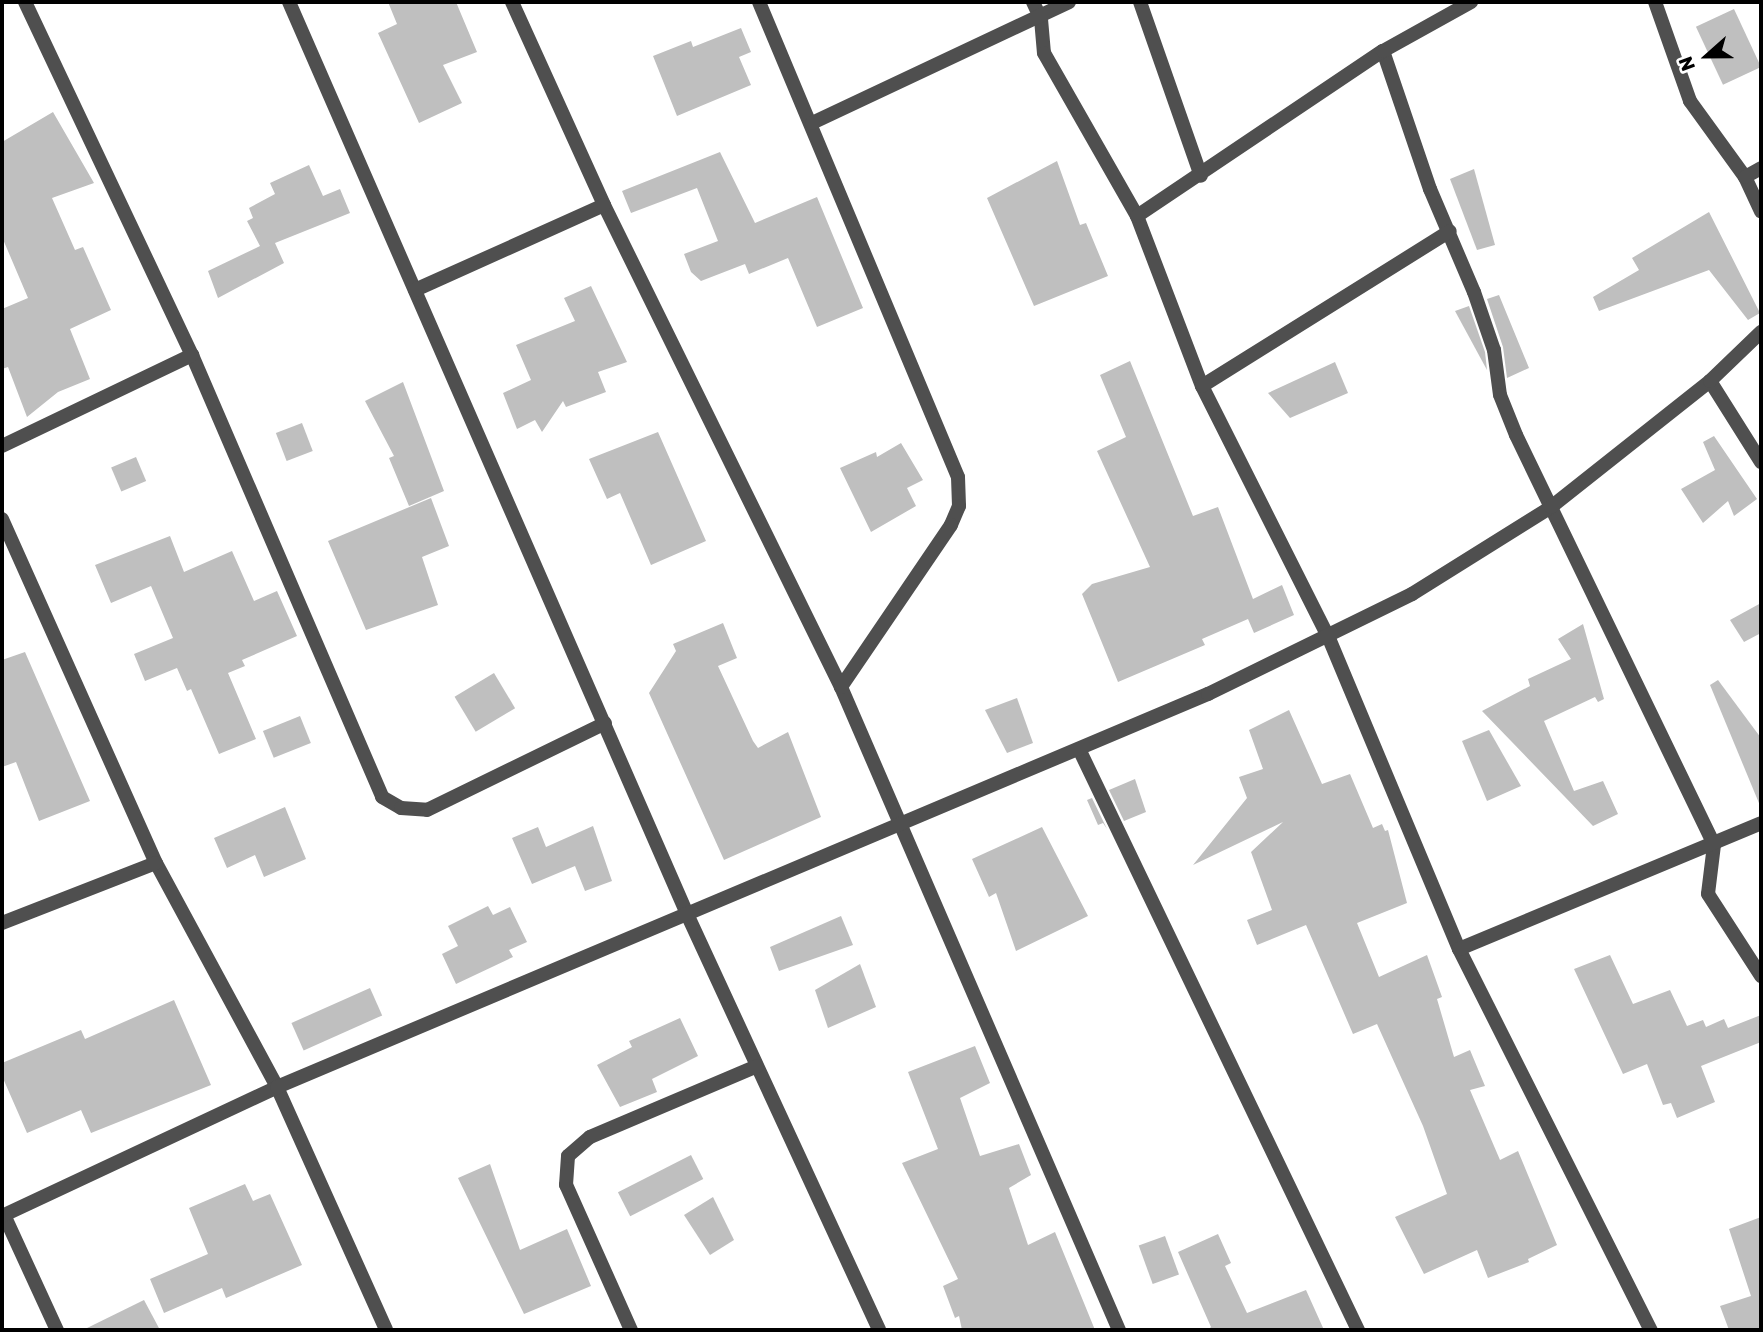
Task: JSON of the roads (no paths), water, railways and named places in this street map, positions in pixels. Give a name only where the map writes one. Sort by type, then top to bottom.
[{"type":"street","points":[[25,2],[192,355],[382,797],[401,808],[428,810],[605,723]]},
{"type":"street","points":[[289,2],[687,914],[879,1330]]},
{"type":"street","points":[[512,2],[604,205],[841,687],[1119,1330]]},
{"type":"street","points":[[759,2],[813,123],[958,477],[959,493],[951,525],[841,687]]},
{"type":"street","points":[[1034,2],[1041,19],[1044,53],[1137,216],[1202,386],[1328,636],[1459,949],[1651,1330]]},
{"type":"street","points":[[813,123],[1041,19],[1069,2]]},
{"type":"street","points":[[1140,2],[1201,176]]},
{"type":"street","points":[[1137,216],[1201,176],[1383,51],[1471,2]]},
{"type":"street","points":[[1655,2],[1690,101],[1745,177],[1761,211]]},
{"type":"street","points":[[1383,51],[1430,189],[1450,232],[1494,351],[1500,395],[1714,845],[1708,894],[1761,976]]},
{"type":"street","points":[[1745,177],[1761,168]]},
{"type":"street","points":[[415,290],[604,205]]},
{"type":"street","points":[[1202,386],[1450,232]]},
{"type":"street","points":[[57,1330],[3,1215],[277,1087],[1079,750],[1328,636],[1412,594],[1551,507],[1710,381],[1761,332]]},
{"type":"street","points":[[2,446],[192,355]]},
{"type":"street","points":[[1710,381],[1761,462]]},
{"type":"street","points":[[2,519],[156,863],[277,1087],[386,1330]]},
{"type":"street","points":[[1079,750],[1358,1330]]},
{"type":"street","points":[[1459,949],[1714,845],[1761,823]]},
{"type":"street","points":[[2,923],[156,863]]},
{"type":"street","points":[[631,1330],[566,1185],[568,1156],[590,1137],[757,1066]]}]
